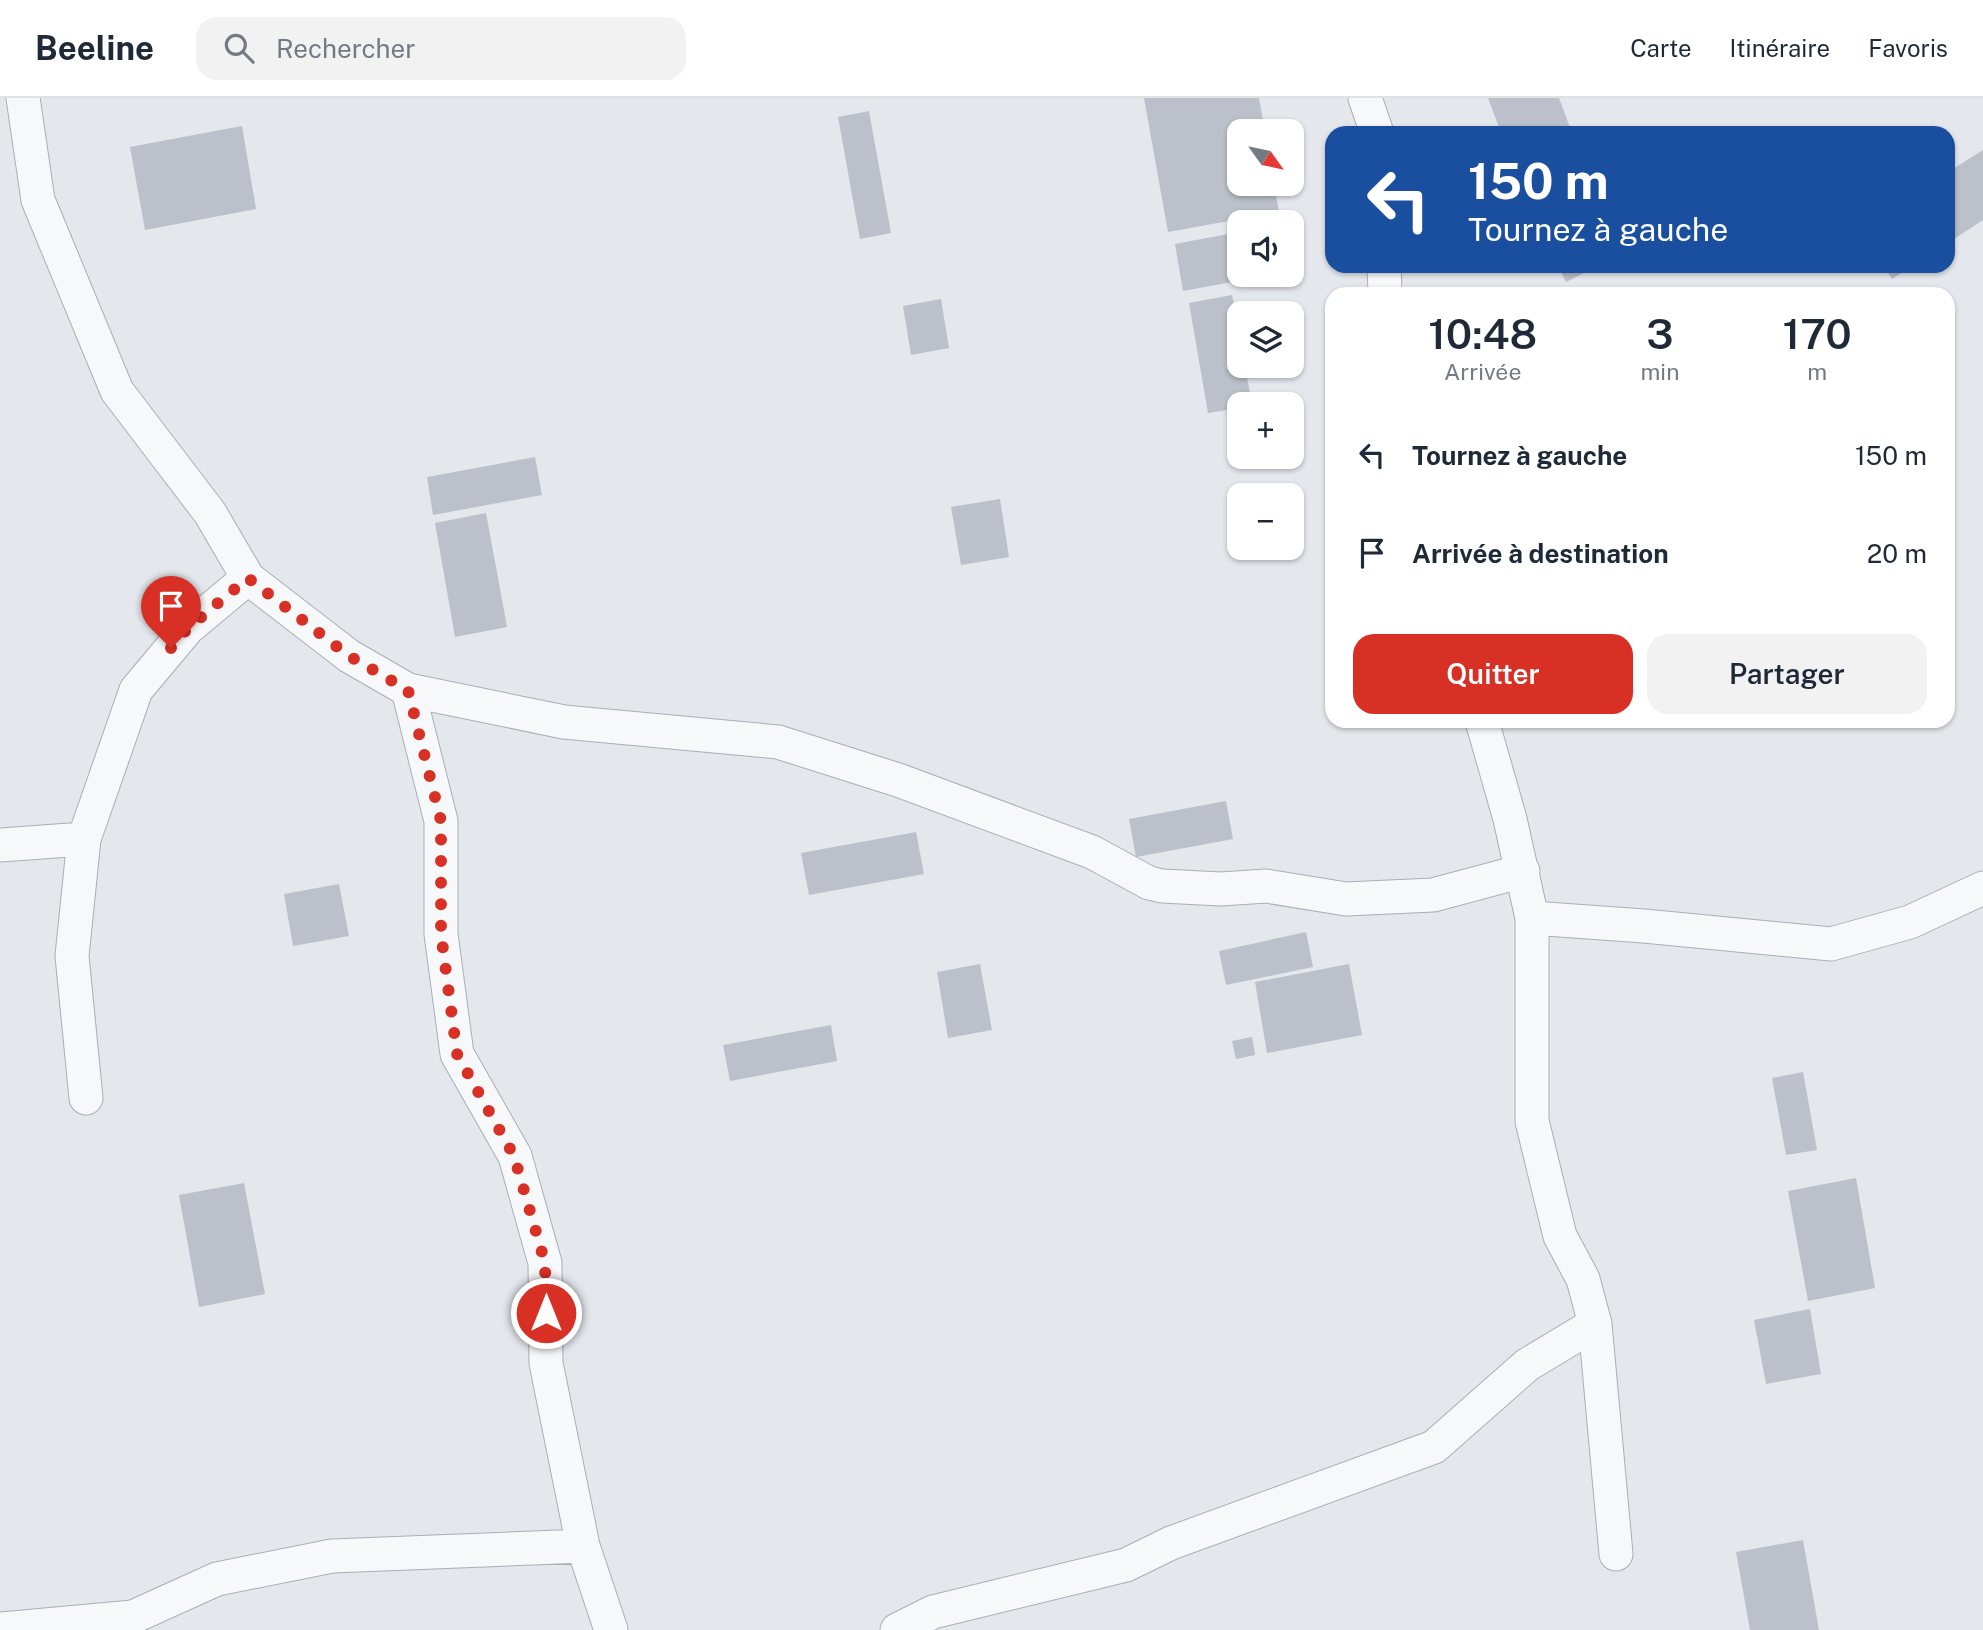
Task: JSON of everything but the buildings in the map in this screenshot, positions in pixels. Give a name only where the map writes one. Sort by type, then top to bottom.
[{"type":"street","points":[[23,98],[38,200],[117,391],[210,513],[248,578],[349,656],[408,690],[564,722],[778,742],[898,780],[1092,852],[1149,883],[1162,886],[1221,889],[1266,886],[1346,900],[1433,895],[1523,871]]},
{"type":"street","points":[[1365,98],[1375,126]]},
{"type":"street","points":[[86,1098],[72,956],[83,839],[136,690],[188,628],[248,578]]},
{"type":"street","points":[[408,690],[441,821],[441,934],[457,1054],[514,1156],[545,1263],[546,1363],[583,1546],[611,1630]]},
{"type":"street","points":[[1484,728],[1523,871],[1532,918],[1532,1121],[1560,1236],[1583,1279],[1595,1324],[1616,1554]]},
{"type":"street","points":[[0,845],[83,839]]},
{"type":"street","points":[[1532,918],[1831,944],[1910,922],[1983,888]]},
{"type":"street","points":[[897,1630],[933,1612],[1126,1565],[1171,1543],[1434,1447],[1527,1365],[1595,1324]]},
{"type":"street","points":[[0,1629],[133,1617],[217,1579],[332,1556],[583,1546]]},
{"type":"route","points":[[171,648],[188,628],[248,578],[349,656],[408,690],[441,821],[441,934],[457,1054],[514,1156],[545,1263],[546,1313]]}]
